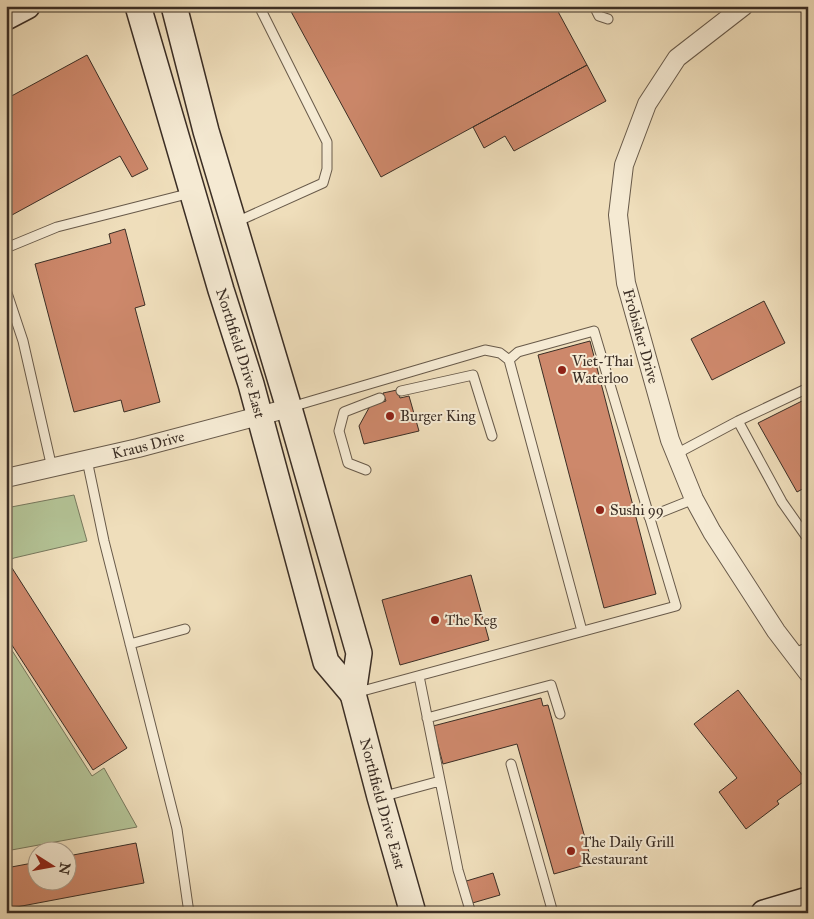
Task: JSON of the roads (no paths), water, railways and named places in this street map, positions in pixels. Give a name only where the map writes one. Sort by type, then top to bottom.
[{"type":"main road","points":[[6,17],[26,6]]},
{"type":"main road","name":"Northfield Drive East","points":[[138,6],[259,416],[326,662],[353,694]]},
{"type":"main road","name":"Northfield Drive East","points":[[174,6],[206,131],[289,408],[358,653],[353,694],[413,913]]},
{"type":"main road","points":[[764,913],[808,900]]},
{"type":"street","name":"Frobisher Drive","points":[[744,6],[677,58],[647,104],[624,165],[618,215],[626,283],[670,440],[694,499],[712,532],[776,631],[800,650],[808,673]]},
{"type":"street","name":"Kraus Drive","points":[[6,478],[138,448],[289,408]]},
{"type":"lane","points":[[234,223],[323,183],[327,169],[327,142],[259,6]]},
{"type":"lane","points":[[594,6],[599,16],[608,19]]},
{"type":"lane","points":[[6,248],[57,227],[193,192]]},
{"type":"lane","points":[[6,290],[23,341],[52,468]]},
{"type":"lane","points":[[353,694],[676,606],[594,332],[518,352],[509,360]]},
{"type":"lane","points":[[289,408],[484,350],[500,353],[509,360],[582,631]]},
{"type":"lane","points":[[402,391],[473,375],[492,436]]},
{"type":"lane","points":[[676,454],[738,421],[808,388]]},
{"type":"lane","points":[[366,470],[348,463],[339,431],[344,412],[380,398]]},
{"type":"lane","points":[[738,421],[782,502],[808,538]]},
{"type":"lane","points":[[87,460],[104,541],[177,829],[189,913]]},
{"type":"lane","points":[[649,516],[694,499]]},
{"type":"lane","points":[[130,644],[185,629]]},
{"type":"lane","points":[[419,676],[458,870],[470,910],[473,913]]},
{"type":"lane","points":[[427,718],[551,685],[560,714]]},
{"type":"lane","points":[[511,764],[553,913]]},
{"type":"lane","points":[[380,797],[440,781]]},
{"type":"place","name":"Viet-Thai Waterloo","points":[[562,370]]},
{"type":"place","name":"Burger King","points":[[390,416]]},
{"type":"place","name":"Sushi 99","points":[[600,510]]},
{"type":"place","name":"The Keg","points":[[435,620]]},
{"type":"place","name":"The Daily Grill Restaurant","points":[[571,851]]}]
